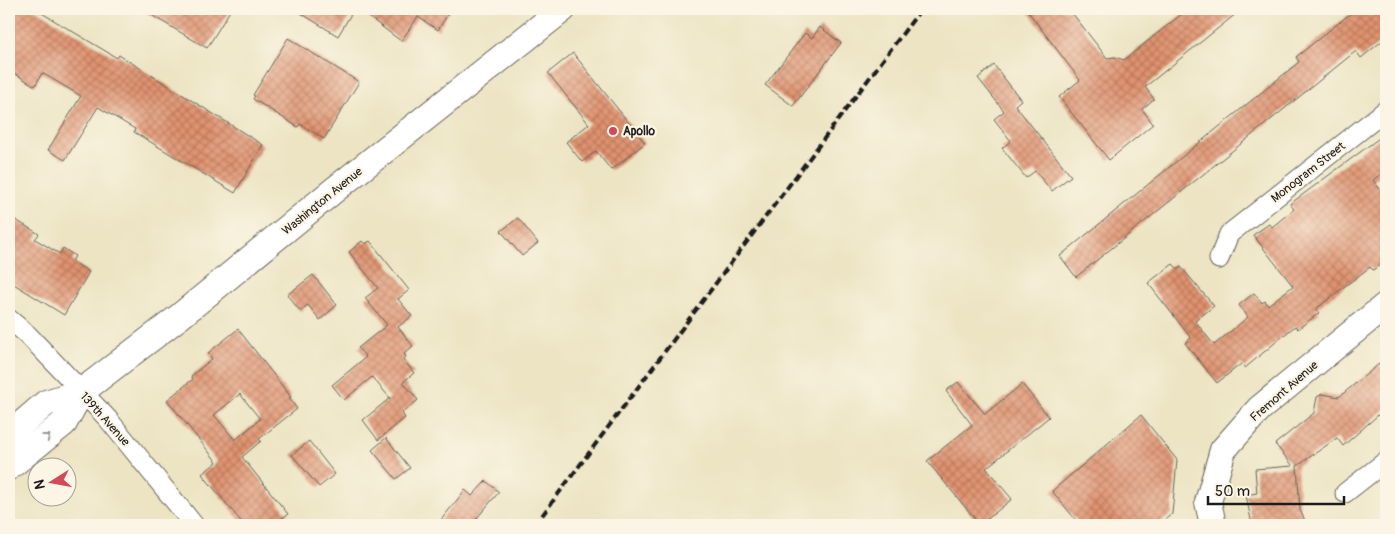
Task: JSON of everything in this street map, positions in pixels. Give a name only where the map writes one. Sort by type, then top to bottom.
[{"type":"main road","name":"Washington Avenue","points":[[9,435],[46,403],[81,392],[179,317],[333,191],[562,9]]},
{"type":"main road","name":"Fremont Avenue","points":[[1213,525],[1208,502],[1223,450],[1259,409],[1386,306]]},
{"type":"main road","name":"Washington Avenue","points":[[9,467],[64,423],[81,392]]},
{"type":"street","name":"Monogram Street","points":[[1219,259],[1229,234],[1386,110]]},
{"type":"street","name":"139th Avenue","points":[[9,319],[28,336],[108,419],[194,525]]},
{"type":"street","points":[[1345,493],[1386,461]]},
{"type":"building","points":[[9,9],[35,9],[117,58],[119,55],[263,145],[235,193],[134,132],[135,129],[98,107],[65,160],[48,150],[81,96],[42,73],[35,86],[9,70]]},
{"type":"building","points":[[141,9],[231,9],[207,48]]},
{"type":"building","points":[[294,9],[354,9],[338,36]]},
{"type":"building","points":[[358,9],[451,9],[438,30],[418,17],[401,41]]},
{"type":"building","points":[[1026,9],[1069,9],[1107,58],[1115,57],[1124,60],[1188,9],[1242,9],[1145,87],[1154,99],[1142,109],[1153,124],[1109,160],[1059,97],[1080,80]]},
{"type":"building","points":[[1356,9],[1386,9],[1386,38],[1361,58],[1356,51],[1076,277],[1060,256],[1299,62],[1296,57]]},
{"type":"building","points":[[820,27],[841,43],[793,106],[765,85],[805,33],[812,38]]},
{"type":"building","points":[[288,38],[359,82],[324,139],[300,124],[298,127],[253,99],[255,96],[253,95]]},
{"type":"building","points":[[573,53],[645,143],[611,170],[596,151],[582,162],[566,142],[589,124],[548,73]]},
{"type":"building","points":[[994,65],[1021,100],[1015,105],[1071,176],[1052,191],[1035,171],[1026,178],[1002,148],[1011,141],[994,119],[1004,111],[978,78]]},
{"type":"building","points":[[1386,133],[1386,170],[1373,180],[1386,197],[1386,260],[1373,270],[1370,267],[1345,286],[1316,309],[1319,313],[1298,329],[1295,326],[1245,368],[1241,364],[1217,383],[1185,343],[1191,338],[1148,283],[1173,264],[1178,269],[1181,267],[1214,306],[1195,321],[1214,345],[1248,317],[1239,305],[1254,293],[1262,303],[1265,301],[1268,305],[1293,286],[1253,235],[1269,224],[1272,227],[1294,209],[1290,204]]},
{"type":"building","points":[[9,216],[39,234],[35,239],[60,254],[63,248],[75,256],[72,261],[89,272],[64,315],[9,281]]},
{"type":"building","points":[[518,218],[538,243],[522,256],[501,231]]},
{"type":"building","points":[[362,241],[365,244],[370,241],[409,290],[398,299],[412,316],[398,327],[413,346],[404,354],[406,357],[403,359],[414,373],[403,382],[418,400],[402,413],[405,418],[378,440],[363,420],[390,398],[372,377],[344,400],[332,385],[366,357],[358,348],[387,325],[365,298],[378,288],[349,252]]},
{"type":"building","points":[[313,275],[337,305],[320,320],[308,305],[300,311],[287,295]]},
{"type":"building","points":[[238,329],[291,397],[289,398],[297,409],[259,439],[261,441],[242,457],[288,514],[281,519],[286,525],[244,525],[202,474],[217,462],[167,400],[193,379],[191,376],[212,359],[208,353]],"holes":[[[240,394],[260,419],[235,440],[214,415]]]},
{"type":"building","points":[[1379,364],[1386,373],[1386,408],[1343,446],[1337,438],[1297,466],[1300,510],[1307,525],[1252,525],[1246,495],[1257,493],[1255,469],[1293,466],[1275,444],[1314,413],[1317,397],[1322,394],[1339,397]]},
{"type":"building","points":[[958,382],[985,414],[1022,384],[1049,417],[986,468],[1012,499],[980,525],[927,461],[972,425],[946,391]]},
{"type":"building","points":[[1141,415],[1177,460],[1172,514],[1158,525],[1080,525],[1052,491]]},
{"type":"building","points":[[386,438],[410,468],[396,479],[372,450]]},
{"type":"building","points":[[309,441],[335,474],[319,487],[292,455]]},
{"type":"building","points":[[486,481],[499,492],[471,525],[437,525],[465,490],[472,496]]},
{"type":"railway","points":[[535,525],[921,9]]},
{"type":"place","name":"Apollo","points":[[613,131]]}]
